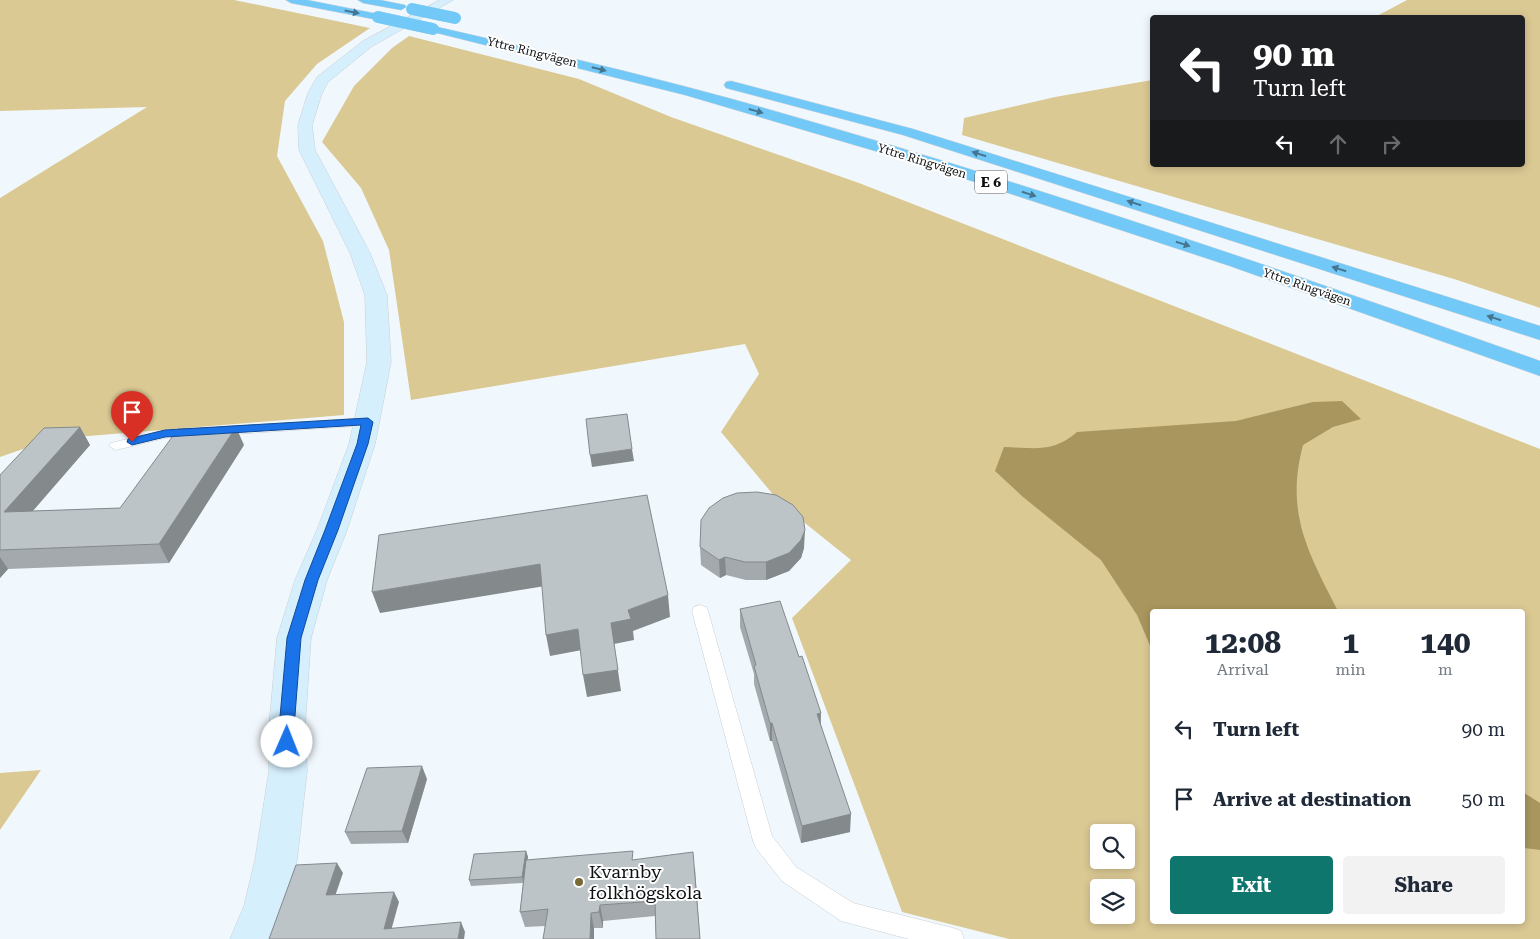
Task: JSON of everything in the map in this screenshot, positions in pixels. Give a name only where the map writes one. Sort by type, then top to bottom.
[{"type":"highway","name":"Yttre Ringvägen","points":[[291,0],[433,28],[620,74],[868,144],[1185,245],[1540,369]]},
{"type":"highway","name":"Yttre Ringvägen","points":[[363,0],[490,26]]},
{"type":"highway","name":"Yttre Ringvägen","points":[[718,81],[908,132],[1540,333]]},
{"type":"street","points":[[252,939],[265,907],[278,850],[288,771],[287,728],[294,638],[311,580],[332,530],[362,444],[379,362],[376,295],[360,253],[307,150],[305,125],[315,93],[322,80],[342,62],[367,44],[448,0]]},
{"type":"lane","points":[[303,0],[315,5]]},
{"type":"lane","points":[[116,446],[165,434],[368,422]]},
{"type":"lane","points":[[700,611],[762,842],[789,874],[849,913],[953,939]]},
{"type":"shaded area","points":[[0,0],[234,0],[370,28],[317,64],[285,101],[277,156],[323,241],[344,322],[344,415],[52,439],[0,457],[0,198],[147,107],[0,111]]},
{"type":"shaded area","points":[[1407,0],[1540,0],[1540,308],[1454,279],[962,135],[964,118],[1055,97],[1150,80],[1150,167],[1525,167],[1525,15],[1379,15]]},
{"type":"shaded area","points":[[409,36],[579,79],[671,117],[859,183],[1540,449],[1540,939],[1009,939],[902,912],[792,618],[851,560],[780,503],[721,432],[759,374],[745,344],[411,400],[389,250],[361,188],[322,142],[354,86],[392,48]]},
{"type":"shaded area","points":[[1342,401],[1361,419],[1333,427],[1303,445],[1298,469],[1298,512],[1302,531],[1317,570],[1337,609],[1150,609],[1150,645],[1137,615],[1101,560],[1023,497],[995,471],[1004,447],[1043,448],[1060,443],[1077,432],[1236,421],[1313,402]]},
{"type":"shaded area","points":[[41,770],[0,830],[0,773]]},
{"type":"shaded area","points":[[1525,793],[1540,803],[1540,850],[1525,848]]},
{"type":"building","points":[[627,414],[632,449],[590,455],[586,419]]},
{"type":"building","points":[[80,427],[4,512],[120,508],[178,429],[236,427],[159,544],[0,550],[0,475],[44,428]]},
{"type":"building","points":[[757,492],[776,495],[793,505],[803,517],[805,530],[801,540],[789,553],[766,562],[745,562],[725,557],[719,560],[700,547],[701,520],[709,508],[723,498],[737,493]]},
{"type":"building","points":[[647,495],[668,595],[628,610],[631,619],[611,623],[618,670],[583,675],[578,629],[546,635],[540,564],[372,592],[379,535]]},
{"type":"building","points":[[780,601],[799,657],[802,656],[821,713],[817,714],[851,814],[802,826],[772,723],[770,723],[740,609]]},
{"type":"building","points":[[422,766],[402,831],[345,832],[367,768]]},
{"type":"building","points":[[526,851],[522,877],[469,880],[474,854]]},
{"type":"building","points":[[633,851],[632,860],[693,852],[700,939],[656,939],[655,901],[600,905],[599,912],[591,913],[590,939],[543,939],[548,909],[520,912],[526,860]]},
{"type":"building","points":[[337,863],[326,895],[394,892],[384,929],[461,922],[458,939],[269,939],[296,865]]},
{"type":"place","name":"Kvarnby folkhögskola","points":[[579,882]]},
{"type":"route","points":[[132,442],[165,434],[368,422],[332,530],[311,580],[294,638],[287,742]]}]
